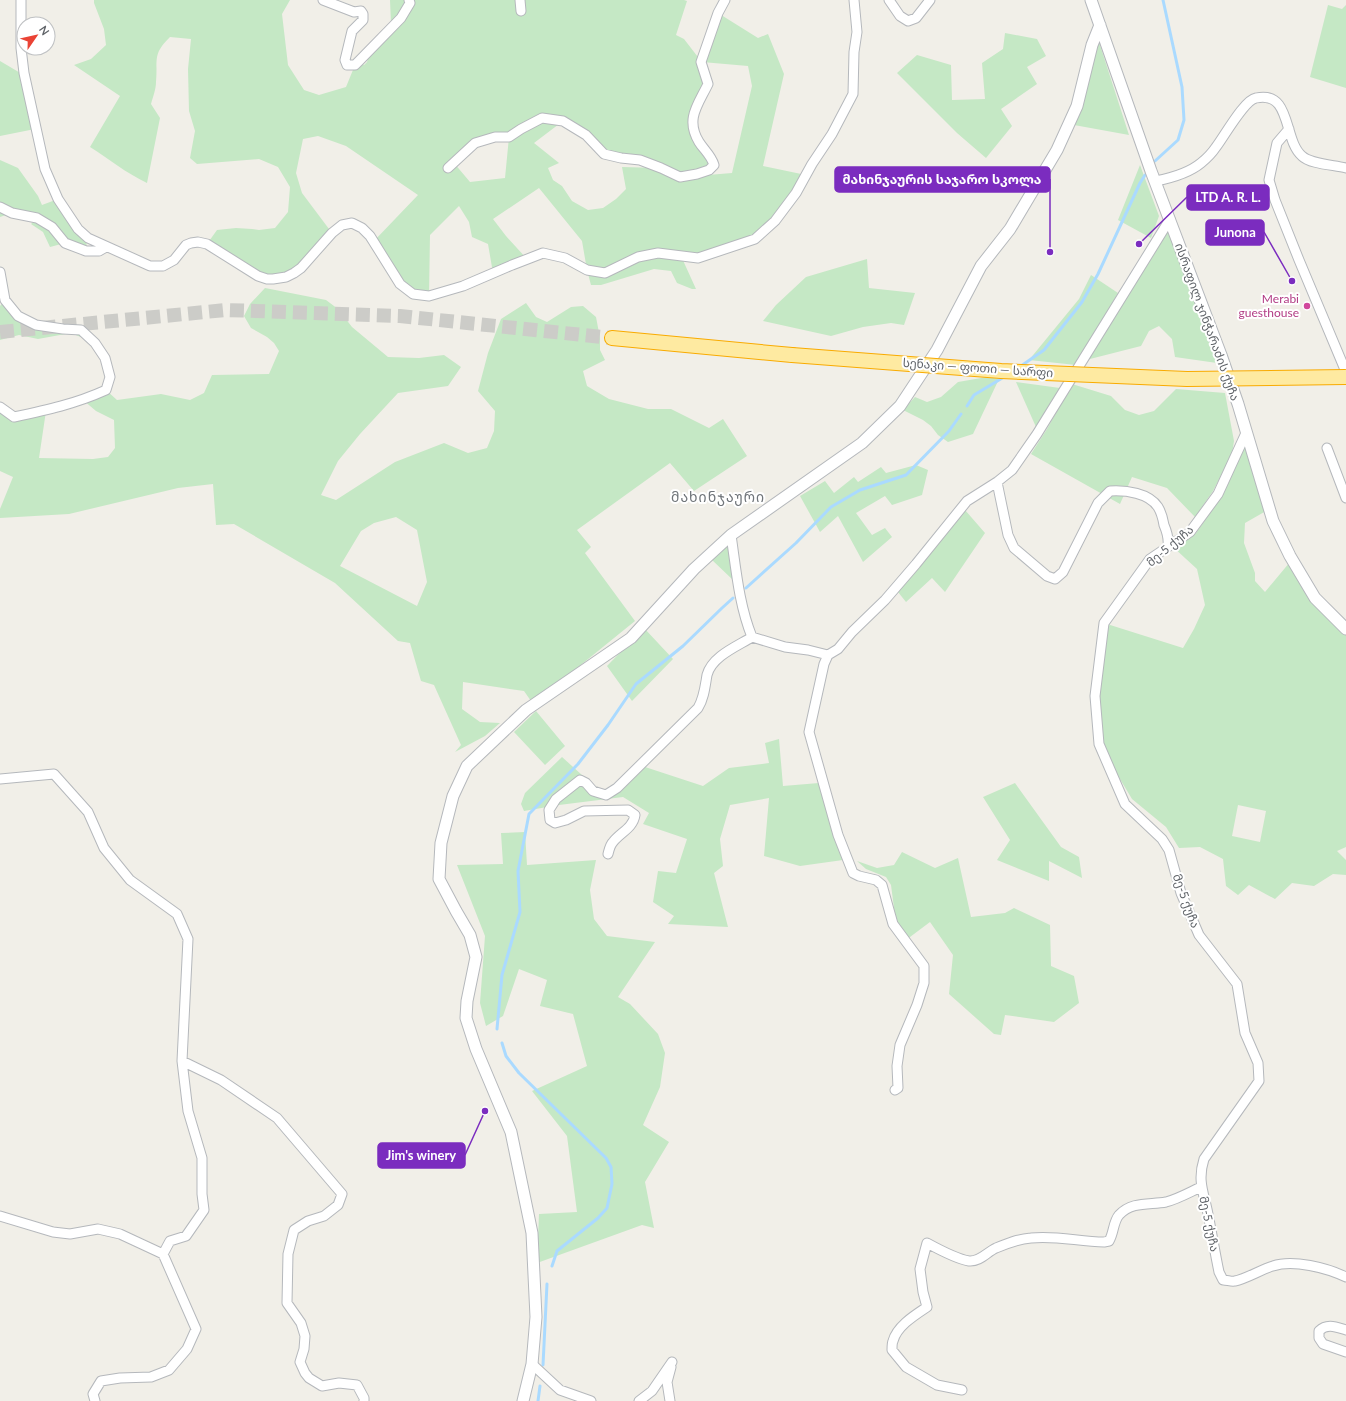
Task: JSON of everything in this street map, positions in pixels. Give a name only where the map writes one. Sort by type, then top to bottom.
[{"type":"highway","name":"სენაკი — ფოთი — სარფი","points":[[612,338],[792,355],[1001,371],[1179,378],[1346,377]]},
{"type":"street","points":[[21,0],[21,48],[24,73],[45,169],[58,199],[78,229],[88,238],[150,266],[163,266],[174,260],[186,245],[191,243],[207,244],[258,276],[273,279],[286,277],[294,273],[301,268],[332,233],[342,225],[352,223],[362,228],[370,236],[400,284],[413,294],[429,296],[463,286],[512,264],[543,253],[565,258],[587,270],[605,272],[638,257],[658,253],[698,258],[755,239],[766,229],[796,193],[812,164],[832,134],[853,94],[854,52],[857,32],[854,0]]},
{"type":"street","points":[[323,0],[354,12],[360,11],[363,14],[363,20],[352,31],[345,60],[347,65],[355,65],[401,18],[410,3],[409,0]]},
{"type":"street","points":[[520,0],[521,11]]},
{"type":"street","points":[[448,168],[476,142],[495,137],[509,136],[542,118],[563,121],[586,135],[604,154],[640,160],[680,177],[709,170],[714,165],[711,157],[699,142],[694,131],[692,116],[708,84],[701,62],[718,13],[725,0]]},
{"type":"street","points":[[889,0],[900,16],[908,21],[916,18],[930,0]]},
{"type":"street","name":"ისრაფილ ჯინჭარაძის ქუჩა","points":[[1092,0],[1156,182],[1221,355],[1273,521],[1290,556],[1315,598],[1346,629]]},
{"type":"street","points":[[523,1401],[532,1364],[536,1317],[532,1233],[511,1132],[476,1049],[466,1018],[467,1001],[476,957],[470,935],[440,879],[441,843],[453,796],[467,766],[526,710],[631,638],[694,569],[732,535],[862,443],[900,406],[937,350],[981,266],[1010,229],[1057,150],[1077,106],[1092,45],[1100,25]]},
{"type":"street","points":[[1156,182],[1170,178],[1200,163],[1215,148],[1244,106],[1253,98],[1264,96],[1272,99],[1281,108],[1286,117],[1296,150],[1303,157],[1311,161],[1346,168]]},
{"type":"street","points":[[1289,129],[1277,143],[1269,180],[1275,200],[1299,260],[1346,372]]},
{"type":"street","points":[[0,207],[12,213],[37,218],[52,227],[65,243],[86,251],[99,251],[106,247]]},
{"type":"street","points":[[895,1090],[898,1088],[897,1066],[900,1045],[917,1005],[924,983],[924,966],[893,924],[882,885],[876,880],[853,873],[838,835],[809,732],[824,664],[828,655],[838,648],[885,600],[967,501],[997,482],[1012,470],[1037,434],[1170,219]]},
{"type":"street","points":[[0,272],[5,300],[18,316],[36,325],[81,330],[95,343],[106,358],[110,378],[106,390],[83,400],[46,411],[14,417],[0,408]]},
{"type":"street","name":"მე-5 ქუჩა","points":[[1246,433],[1218,494],[1190,532],[1150,559],[1104,623],[1095,696],[1099,744],[1125,804],[1162,839],[1170,850],[1181,893],[1199,936],[1238,984],[1246,1033],[1258,1063],[1259,1081],[1204,1159],[1201,1170],[1201,1187],[1208,1213],[1219,1272],[1223,1280],[1236,1281],[1275,1265],[1299,1264],[1337,1272],[1346,1277]]},
{"type":"street","points":[[1327,448],[1346,498]]},
{"type":"street","points":[[997,482],[1008,535],[1014,548],[1047,576],[1055,579],[1063,572],[1098,503],[1110,491],[1120,490],[1146,497],[1158,507],[1169,540],[1168,546]]},
{"type":"street","points":[[732,535],[740,595],[746,623],[752,637],[785,648],[808,650],[828,655]]},
{"type":"street","points":[[608,854],[612,843],[631,825],[634,821],[635,815],[628,810],[584,811],[566,820],[555,823],[550,820],[549,810],[556,799],[580,780],[586,783],[592,791],[606,796],[617,788],[698,708],[702,701],[708,673],[718,658],[752,637]]},
{"type":"street","points":[[0,779],[54,774],[88,812],[104,848],[130,880],[177,914],[188,939],[182,1061],[188,1111],[202,1158],[202,1194],[204,1210],[186,1236],[170,1241],[163,1254]]},
{"type":"street","points":[[182,1061],[221,1080],[277,1118],[342,1194],[338,1205],[324,1216],[308,1221],[294,1230],[288,1254],[287,1303],[301,1323],[305,1336],[304,1349],[300,1362],[305,1373],[309,1378],[322,1386],[339,1383],[357,1385],[364,1398],[364,1401]]},
{"type":"street","points":[[962,1390],[937,1385],[906,1367],[892,1350],[893,1340],[899,1330],[912,1317],[927,1308],[920,1269],[927,1244],[941,1251],[970,1261],[980,1259],[995,1249],[1015,1240],[1038,1237],[1104,1242],[1109,1241],[1113,1235],[1119,1215],[1132,1206],[1167,1201],[1201,1187]]},
{"type":"street","points":[[0,1216],[70,1234],[98,1229],[120,1234],[163,1254],[196,1329],[187,1349],[169,1370],[151,1377],[120,1378],[101,1381],[93,1394],[95,1401]]},
{"type":"street","points":[[1346,1330],[1328,1326],[1322,1327],[1319,1331],[1319,1338],[1323,1344],[1346,1352]]},
{"type":"street","points":[[639,1401],[652,1391],[672,1362],[667,1382],[670,1401]]},
{"type":"street","points":[[532,1364],[560,1390],[591,1401]]},
{"type":"green space","points":[[94,0],[290,0],[282,14],[288,65],[304,90],[319,95],[346,87],[355,65],[359,61],[364,65],[367,62],[372,46],[391,24],[390,0],[684,0],[687,1],[676,35],[684,39],[701,61],[718,13],[758,38],[768,34],[784,74],[763,166],[806,175],[766,229],[698,258],[681,256],[696,289],[692,289],[677,283],[671,271],[654,269],[601,285],[591,285],[582,241],[539,188],[493,219],[527,259],[493,273],[488,244],[472,237],[469,222],[459,206],[430,235],[429,296],[413,294],[373,242],[418,195],[346,146],[318,136],[303,139],[296,173],[302,193],[332,233],[301,268],[273,279],[207,244],[217,230],[236,228],[259,230],[275,228],[288,212],[290,187],[278,167],[259,159],[197,164],[190,158],[195,131],[189,111],[188,69],[191,39],[170,37],[160,48],[158,53],[156,87],[151,104],[160,118],[147,183],[90,147],[120,96],[74,65],[91,59],[106,45],[104,29]],"holes":[[[702,62],[748,66],[752,86],[732,173],[708,175],[711,157],[694,131],[701,99],[708,84]],[[563,121],[604,154],[659,168],[622,167],[626,189],[616,199],[603,208],[588,210],[572,201],[562,186],[553,180],[548,168],[559,163],[534,143]],[[509,137],[505,178],[470,182],[454,163],[475,143]]]},
{"type":"green space","points":[[1328,5],[1342,9],[1346,5],[1346,88],[1310,77]]},
{"type":"green space","points":[[1005,33],[1037,39],[1046,56],[1027,67],[1037,84],[1001,109],[1012,126],[986,158],[957,133],[897,73],[917,55],[951,65],[952,100],[985,99],[982,63],[1003,49]]},
{"type":"green space","points":[[1099,42],[1129,135],[1074,125]]},
{"type":"green space","points":[[0,61],[22,74],[35,129],[0,136]]},
{"type":"green space","points":[[0,160],[18,168],[38,196],[42,205],[58,199],[87,238],[86,251],[65,243],[50,247],[43,232],[31,224],[37,218],[12,213],[0,217]]},
{"type":"green space","points":[[1140,165],[1159,216],[1151,238],[1118,220]]},
{"type":"green space","points":[[1169,228],[1217,363],[1175,357],[1172,339],[1159,326],[1149,331],[1141,346],[1086,360]]},
{"type":"green space","points":[[867,259],[869,288],[915,293],[904,325],[891,323],[863,327],[831,336],[763,321],[776,305],[806,277]]},
{"type":"green space","points":[[1091,275],[1118,293],[1076,365],[1029,360],[1079,299]]},
{"type":"green space","points":[[265,288],[326,300],[338,309],[352,327],[388,357],[419,358],[444,355],[461,367],[448,386],[398,393],[360,434],[338,461],[321,495],[336,500],[395,462],[444,443],[468,453],[487,448],[494,431],[495,411],[478,391],[488,353],[501,319],[526,303],[536,317],[547,322],[571,307],[583,306],[596,317],[600,338],[600,350],[605,360],[583,371],[587,386],[609,399],[648,409],[671,409],[709,428],[723,419],[747,456],[694,491],[670,463],[577,530],[591,547],[585,553],[635,621],[561,681],[531,701],[524,691],[463,682],[462,709],[480,722],[500,723],[485,736],[455,752],[461,745],[434,685],[421,681],[410,643],[398,641],[335,583],[234,524],[216,525],[213,484],[178,488],[69,514],[0,518],[0,509],[13,477],[0,471],[0,407],[14,417],[46,411],[39,458],[93,459],[108,457],[115,448],[114,420],[96,411],[83,400],[106,390],[117,400],[161,394],[190,400],[204,393],[212,375],[269,374],[279,351],[274,343],[267,337],[251,328],[244,316],[250,304]],"holes":[[[396,517],[417,530],[427,582],[417,606],[340,566],[361,531],[374,523]]]},
{"type":"green space","points":[[5,300],[36,325],[81,330],[95,343],[71,333],[38,339],[19,335],[0,340],[0,306]]},
{"type":"green space","points":[[987,377],[999,379],[973,434],[948,442],[938,435],[931,426],[923,420],[903,410],[915,397],[927,402],[941,397],[958,382]]},
{"type":"green space","points":[[1016,382],[1060,388],[1036,427]]},
{"type":"green space","points":[[1072,384],[1111,396],[1125,410],[1139,415],[1154,411],[1176,389],[1225,393],[1234,441],[1232,454],[1213,491],[1195,517],[1167,488],[1132,477],[1120,504],[1031,454]]},
{"type":"green space","points":[[1245,443],[1251,467],[1266,511],[1245,523],[1244,543],[1255,573],[1255,581],[1265,592],[1290,562],[1346,633],[1346,847],[1337,851],[1346,860],[1346,875],[1333,874],[1314,886],[1292,883],[1275,899],[1249,885],[1238,895],[1226,886],[1223,859],[1200,847],[1179,848],[1166,827],[1132,799],[1099,744],[1098,696],[1107,624],[1183,648],[1205,605],[1197,569],[1173,547],[1196,533],[1222,496]],"holes":[[[1238,805],[1266,811],[1260,842],[1232,836]]]},
{"type":"green space","points":[[916,465],[928,470],[922,495],[892,505],[885,496],[856,513],[872,535],[885,528],[892,537],[863,562],[838,516],[820,532],[800,496],[825,481],[834,493],[854,477],[858,482],[881,467],[886,473]]},
{"type":"green space","points":[[965,510],[985,533],[945,592],[932,578],[906,602],[898,592]]},
{"type":"green space","points":[[729,545],[733,580],[711,559]]},
{"type":"green space","points":[[644,628],[673,659],[632,701],[607,666]]},
{"type":"green space","points":[[536,711],[565,746],[545,765],[514,732]]},
{"type":"green space","points":[[779,739],[783,786],[819,783],[843,860],[800,866],[764,856],[769,798],[730,805],[720,839],[723,866],[714,873],[728,927],[668,924],[674,916],[653,902],[658,871],[676,873],[687,839],[643,824],[649,813],[623,797],[524,811],[521,804],[525,793],[562,757],[603,794],[618,793],[642,766],[703,786],[729,768],[769,763],[765,743]]},
{"type":"green space","points":[[1015,783],[1061,847],[1079,857],[1082,878],[1049,861],[1049,881],[997,860],[1010,840],[983,797]]},
{"type":"green space","points":[[525,832],[527,865],[596,860],[590,890],[594,919],[607,936],[655,942],[618,997],[630,1004],[658,1034],[665,1053],[660,1087],[643,1125],[669,1142],[645,1182],[654,1228],[642,1225],[537,1263],[539,1214],[577,1212],[567,1136],[532,1091],[587,1066],[573,1014],[540,1006],[547,980],[519,969],[503,1016],[486,1026],[480,1003],[485,936],[457,865],[503,864],[501,833]]},
{"type":"green space","points":[[902,852],[935,868],[958,858],[971,917],[1005,913],[1014,908],[1050,925],[1051,966],[1074,976],[1079,1003],[1054,1022],[1005,1015],[1001,1035],[994,1034],[949,994],[953,955],[930,922],[906,940],[896,923],[891,885],[886,877],[866,869],[857,861],[877,868],[894,865]]},
{"type":"waterway","points":[[1155,161],[1178,140],[1184,120],[1182,87],[1163,0]]},
{"type":"waterway","points":[[1021,366],[1044,350],[1082,302],[1098,274],[1145,175]]},
{"type":"waterway","points":[[967,406],[974,395],[1004,377]]},
{"type":"waterway","points":[[746,588],[796,543],[831,507],[860,490],[906,475],[949,431],[961,414]]},
{"type":"waterway","points":[[497,1029],[502,975],[520,912],[518,871],[529,814],[578,764],[608,725],[636,684],[683,646],[733,598]]},
{"type":"waterway","points":[[502,1043],[506,1056],[519,1073],[606,1158],[611,1167],[612,1184],[607,1208],[598,1218],[557,1251],[552,1266]]},
{"type":"waterway","points":[[543,1365],[547,1284]]},
{"type":"waterway","points":[[538,1401],[540,1386]]},
{"type":"tunnel","points":[[0,332],[226,310],[400,316],[612,338]]},
{"type":"place","name":"LTD A. R. L.","points":[[1139,244]]},
{"type":"place","name":"მახინჯაურის საჯარო სკოლა","points":[[1050,252]]},
{"type":"place","name":"Junona","points":[[1292,281]]},
{"type":"place","name":"Merabi guesthouse","points":[[1307,306]]},
{"type":"place","name":"Jim's winery","points":[[485,1111]]},
{"type":"district","name":"მახინჯაური","points":[[718,497]]}]
